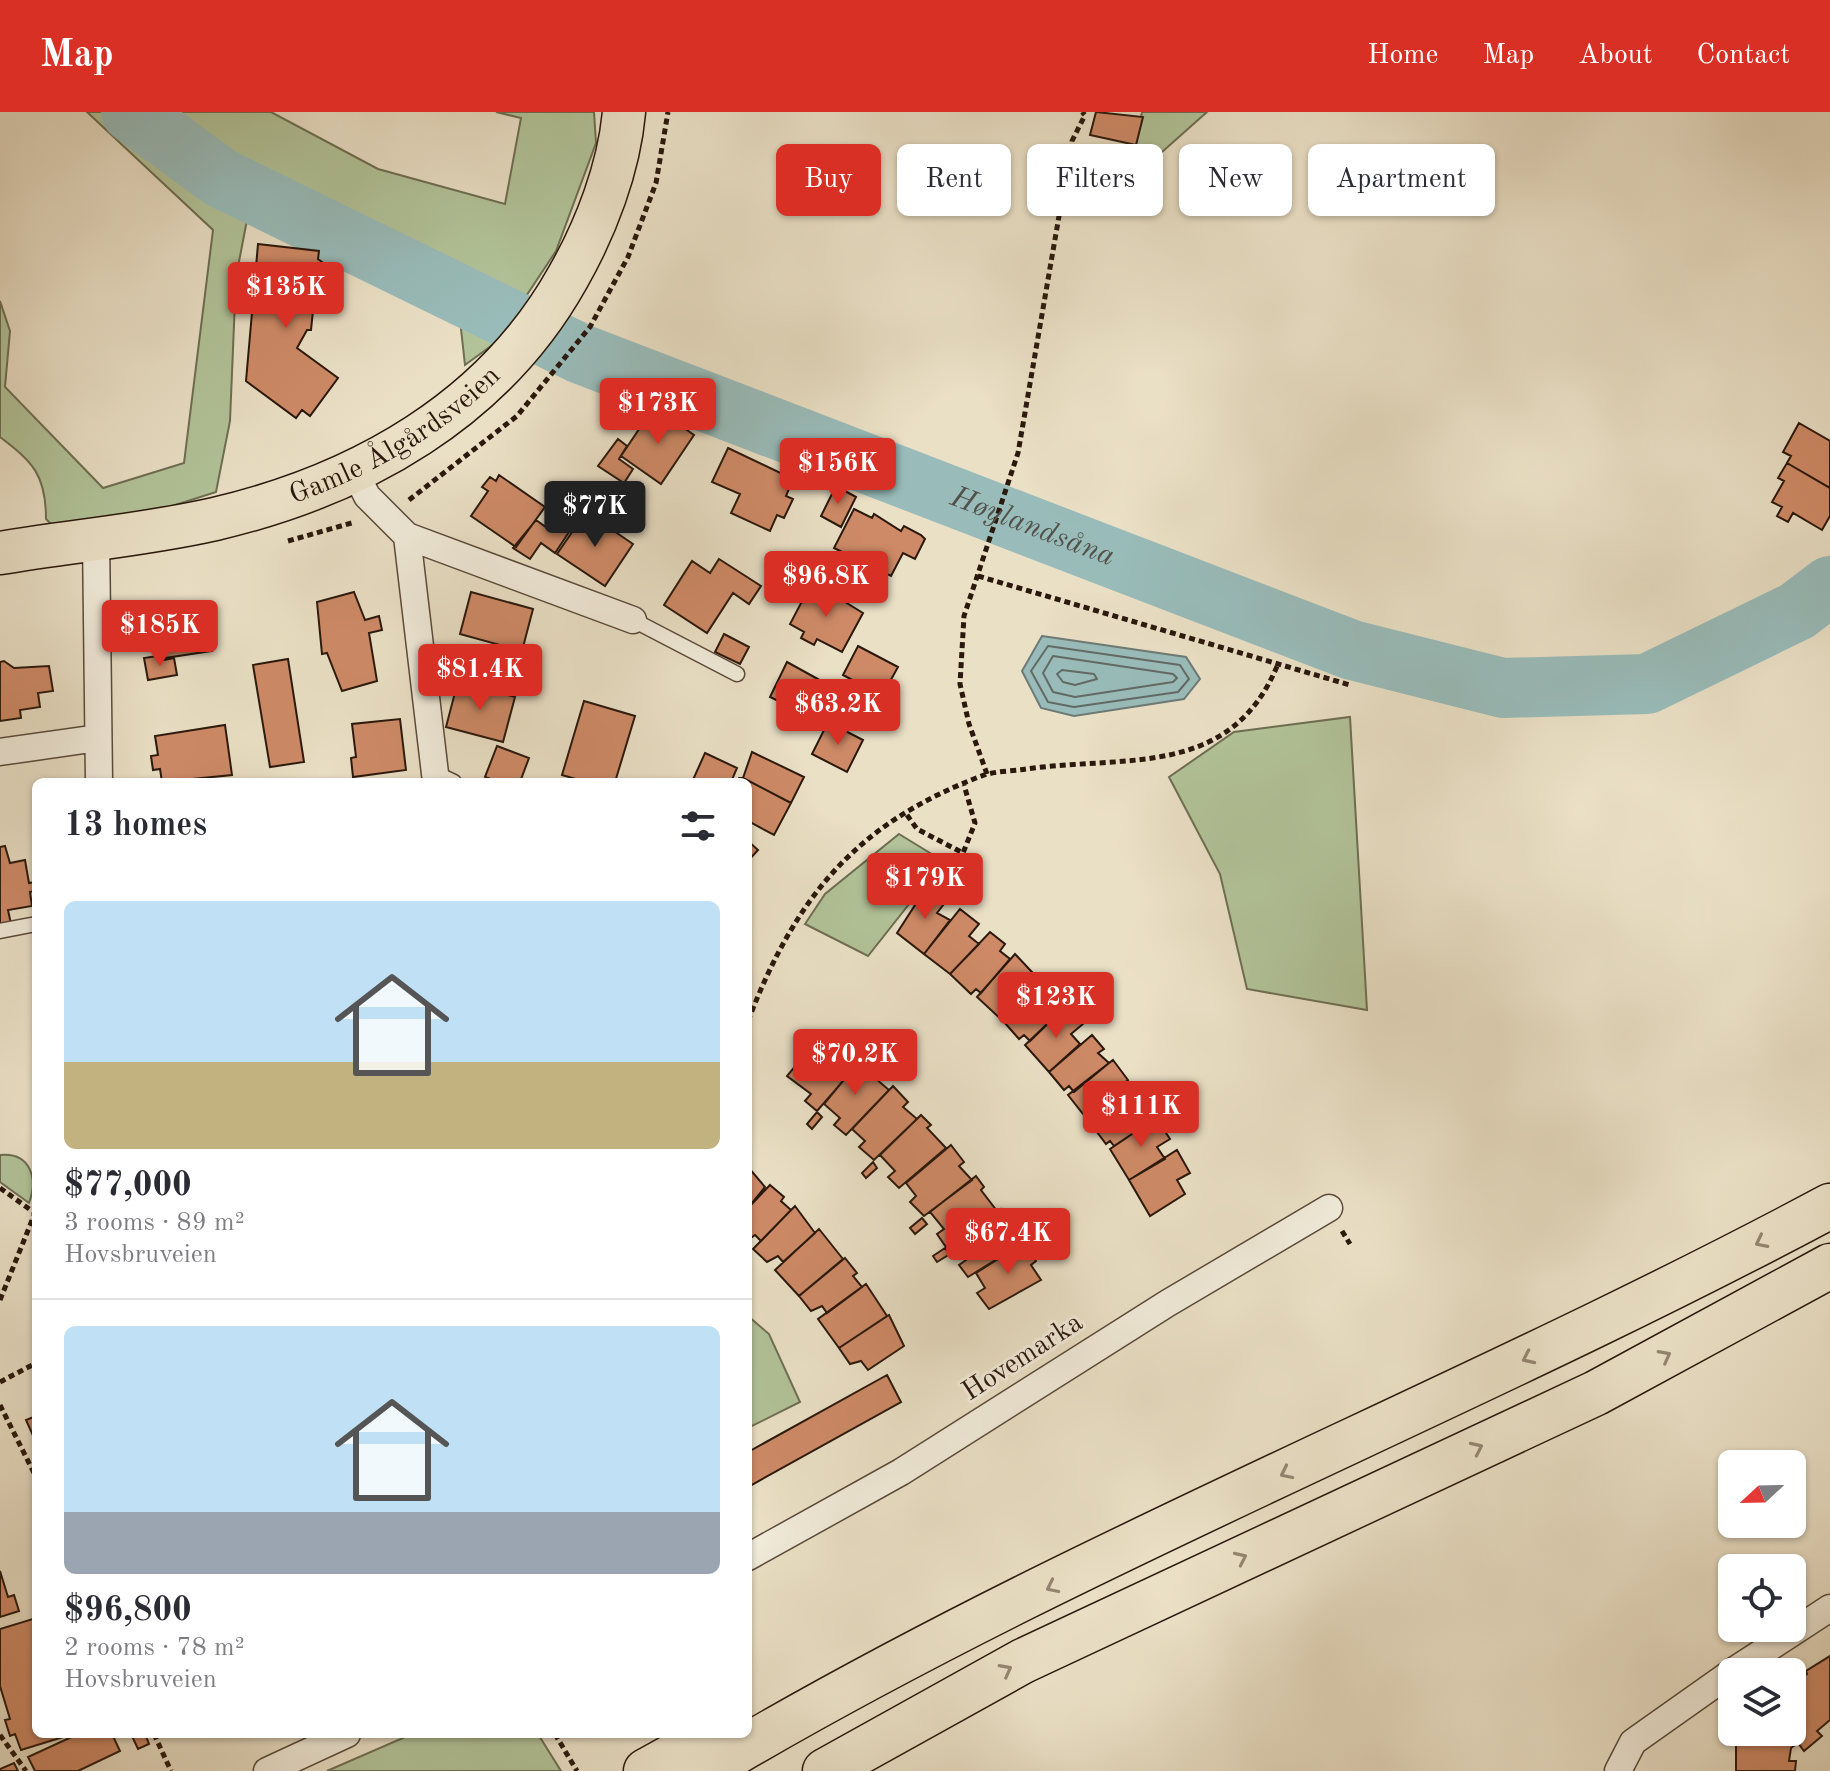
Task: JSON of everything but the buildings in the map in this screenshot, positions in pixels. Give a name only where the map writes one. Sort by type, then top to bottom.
[{"type":"highway","points":[[704,1771],[798,1715],[941,1640],[1577,1335],[1830,1206]]},
{"type":"highway","points":[[825,1771],[937,1706],[1102,1622],[1596,1393],[1830,1266]]},
{"type":"highway","points":[[752,1712],[788,1691],[941,1640]]},
{"type":"highway","points":[[851,1771],[937,1706]]},
{"type":"highway","points":[[646,1771],[706,1738]]},
{"type":"main road","name":"Gamle Ålgårdsveien","points":[[0,553],[212,519],[312,490],[393,453],[459,406],[527,341],[551,307],[590,233],[606,191],[624,112]]},
{"type":"street","points":[[355,472],[367,496],[407,536],[633,620]]},
{"type":"street","points":[[407,536],[442,778]]},
{"type":"street","points":[[96,537],[99,778]]},
{"type":"street","points":[[0,752],[98,738]]},
{"type":"street","name":"Hovemarka","points":[[752,1555],[901,1472],[1168,1303],[1329,1208]]},
{"type":"street","points":[[1753,1658],[1830,1608]]},
{"type":"street","points":[[1618,1771],[1633,1742],[1718,1682]]},
{"type":"street","points":[[267,1771],[338,1738]]},
{"type":"lane","points":[[633,620],[737,674]]},
{"type":"lane","points":[[0,931],[32,925]]},
{"type":"path","points":[[987,774],[969,724],[960,684],[964,616],[1018,453],[1072,141],[1085,115],[1082,112]]},
{"type":"path","points":[[561,366],[590,327]]},
{"type":"path","points":[[978,576],[1350,685]]},
{"type":"path","points":[[752,1011],[776,953],[802,908],[829,874],[867,840],[907,815],[987,774],[1054,765],[1129,763],[1190,749],[1219,736],[1247,715],[1265,694],[1278,664]]},
{"type":"path","points":[[907,815],[917,829],[963,853],[975,823],[964,785]]},
{"type":"path","points":[[0,1188],[32,1210]]},
{"type":"path","points":[[0,1300],[32,1223]]},
{"type":"path","points":[[0,1382],[32,1365]]},
{"type":"path","points":[[0,1405],[32,1469]]},
{"type":"path","points":[[0,1735],[26,1771]]},
{"type":"path","points":[[156,1738],[171,1771]]},
{"type":"path","points":[[557,1738],[577,1771]]},
{"type":"green space","points":[[87,112],[271,112],[378,169],[505,204],[521,118],[496,112],[594,112],[596,143],[556,251],[495,343],[465,365],[460,320],[329,255],[265,215],[247,220],[236,277],[230,421],[216,492],[169,507],[52,525],[46,519],[43,491],[35,471],[21,454],[0,437],[0,301],[10,331],[5,387],[103,488],[184,463],[213,230]]},
{"type":"green space","points":[[1142,112],[1207,112],[1163,151],[1163,144],[1136,144]]},
{"type":"green space","points":[[1350,717],[1367,1010],[1247,989],[1220,874],[1169,777],[1234,732]]},
{"type":"green space","points":[[899,834],[943,861],[868,956],[805,924],[825,894]]},
{"type":"green space","points":[[0,1155],[19,1158],[30,1169],[32,1176],[29,1203],[0,1182]]},
{"type":"green space","points":[[752,1319],[769,1334],[800,1402],[752,1426]]},
{"type":"green space","points":[[403,1738],[540,1738],[561,1771],[327,1771]]},
{"type":"water","points":[[1042,636],[1186,657],[1200,679],[1184,699],[1074,716],[1041,708],[1022,671]]},
{"type":"waterway","name":"Høylandsåna","points":[[131,112],[221,178],[581,354],[1352,650],[1503,688],[1647,684],[1797,611],[1830,586]]}]
